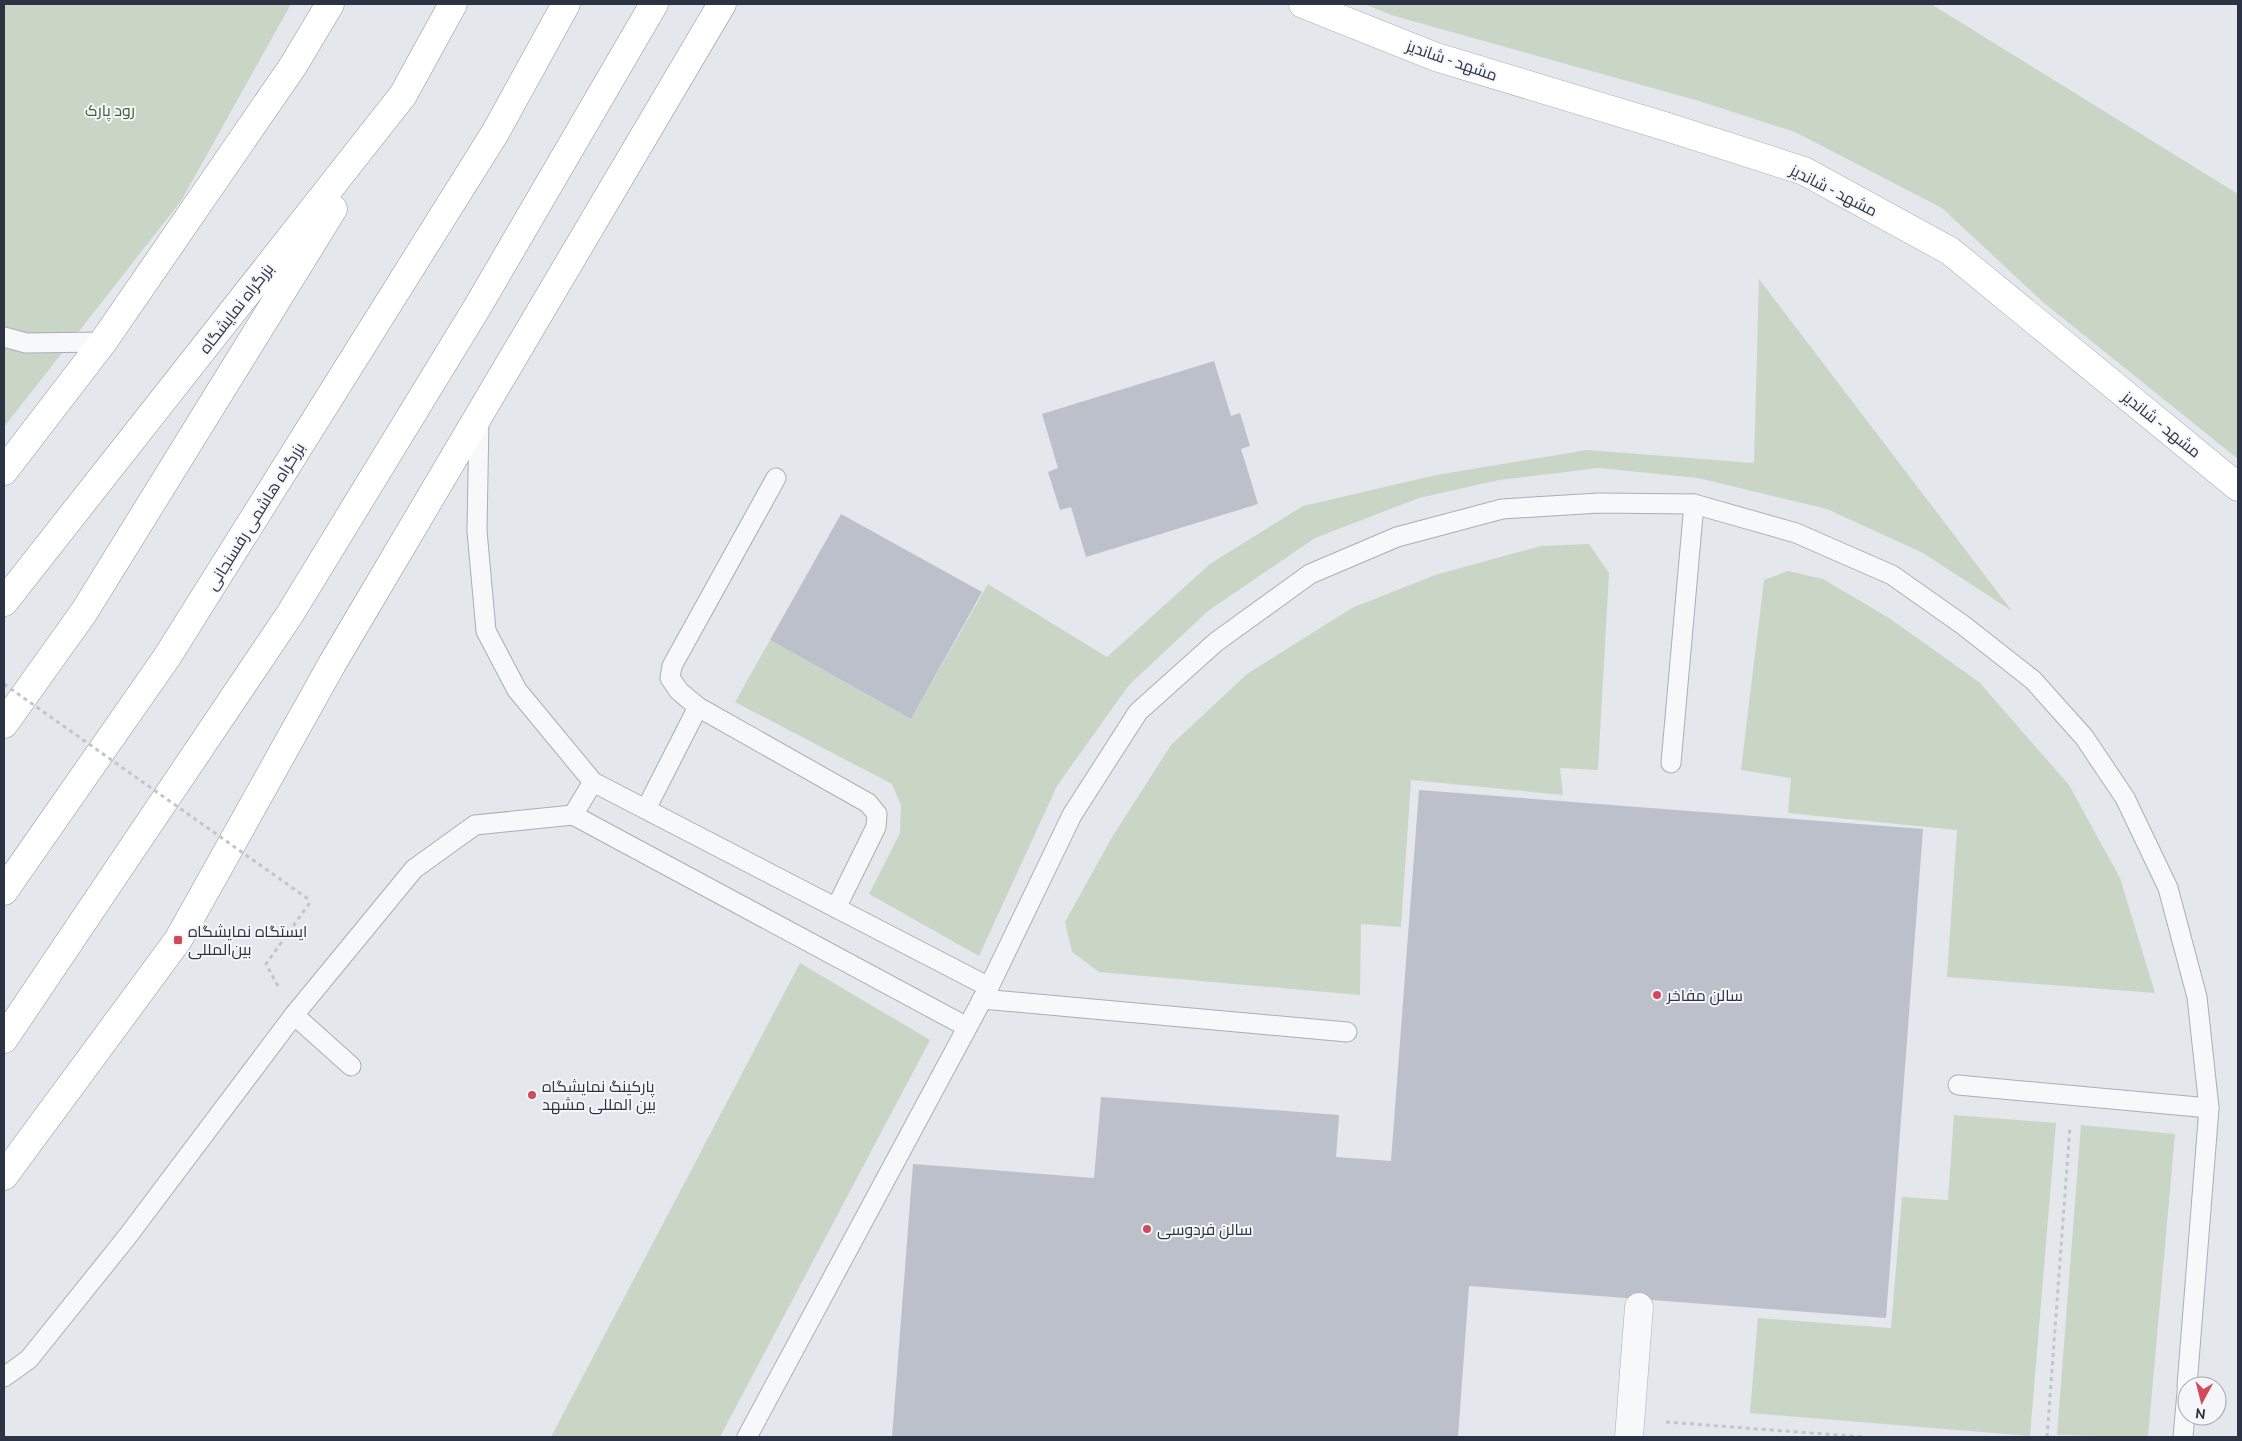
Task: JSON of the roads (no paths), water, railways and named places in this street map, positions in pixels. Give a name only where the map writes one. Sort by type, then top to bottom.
[{"type":"main road","points":[[4,471],[103,342],[293,66],[330,4]]},
{"type":"main road","name":"بزرگراه نمایشگاه","points":[[4,602],[403,95],[453,4]]},
{"type":"main road","name":"بزرگراه هاشمی رفسنجانی","points":[[4,891],[167,657],[495,133],[566,4]]},
{"type":"main road","points":[[4,1039],[290,614],[478,306],[654,4]]},
{"type":"main road","points":[[4,1176],[178,940],[332,664],[722,4]]},
{"type":"main road","name":"مشهد - شاندیز","points":[[1303,4],[1436,56],[1804,171],[1950,251],[2238,487]]},
{"type":"main road","points":[[4,724],[84,612],[403,95]]},
{"type":"street","points":[[1630,1428],[1639,1307]]},
{"type":"lane","points":[[4,337],[26,343],[103,342]]},
{"type":"lane","points":[[478,418],[477,531],[486,631],[517,690],[593,782],[836,908],[986,993],[1347,1032]]},
{"type":"lane","points":[[776,478],[672,666],[670,678],[679,692],[698,707],[868,803],[877,814],[876,827],[836,908]]},
{"type":"lane","points":[[747,1437],[986,993],[1072,815],[1138,712],[1216,642],[1310,574],[1397,537],[1502,509],[1599,503],[1694,504],[1796,534],[1892,575],[1963,625],[2033,680],[2084,737],[2125,798],[2168,888],[2197,997],[2209,1108],[2189,1376]]},
{"type":"lane","points":[[1671,763],[1694,504]]},
{"type":"lane","points":[[646,809],[698,707]]},
{"type":"lane","points":[[573,815],[593,782]]},
{"type":"lane","points":[[4,1377],[29,1359],[35,1352],[127,1236],[294,1015],[414,869],[475,825],[573,815],[967,1027]]},
{"type":"lane","points":[[294,1015],[351,1066]]},
{"type":"lane","points":[[1958,1086],[2209,1108]]},
{"type":"place","name":"ایستگاه نمایشگاه بین‌المللی","points":[[178,940]]},
{"type":"place","name":"سالن مفاخر","points":[[1657,995]]},
{"type":"place","name":"پارکینگ نمایشگاه بین المللی مشهد","points":[[532,1095]]},
{"type":"place","name":"سالن فردوسی","points":[[1147,1229]]},
{"type":"park label","name":"رود پارک","points":[[110,110]]}]
